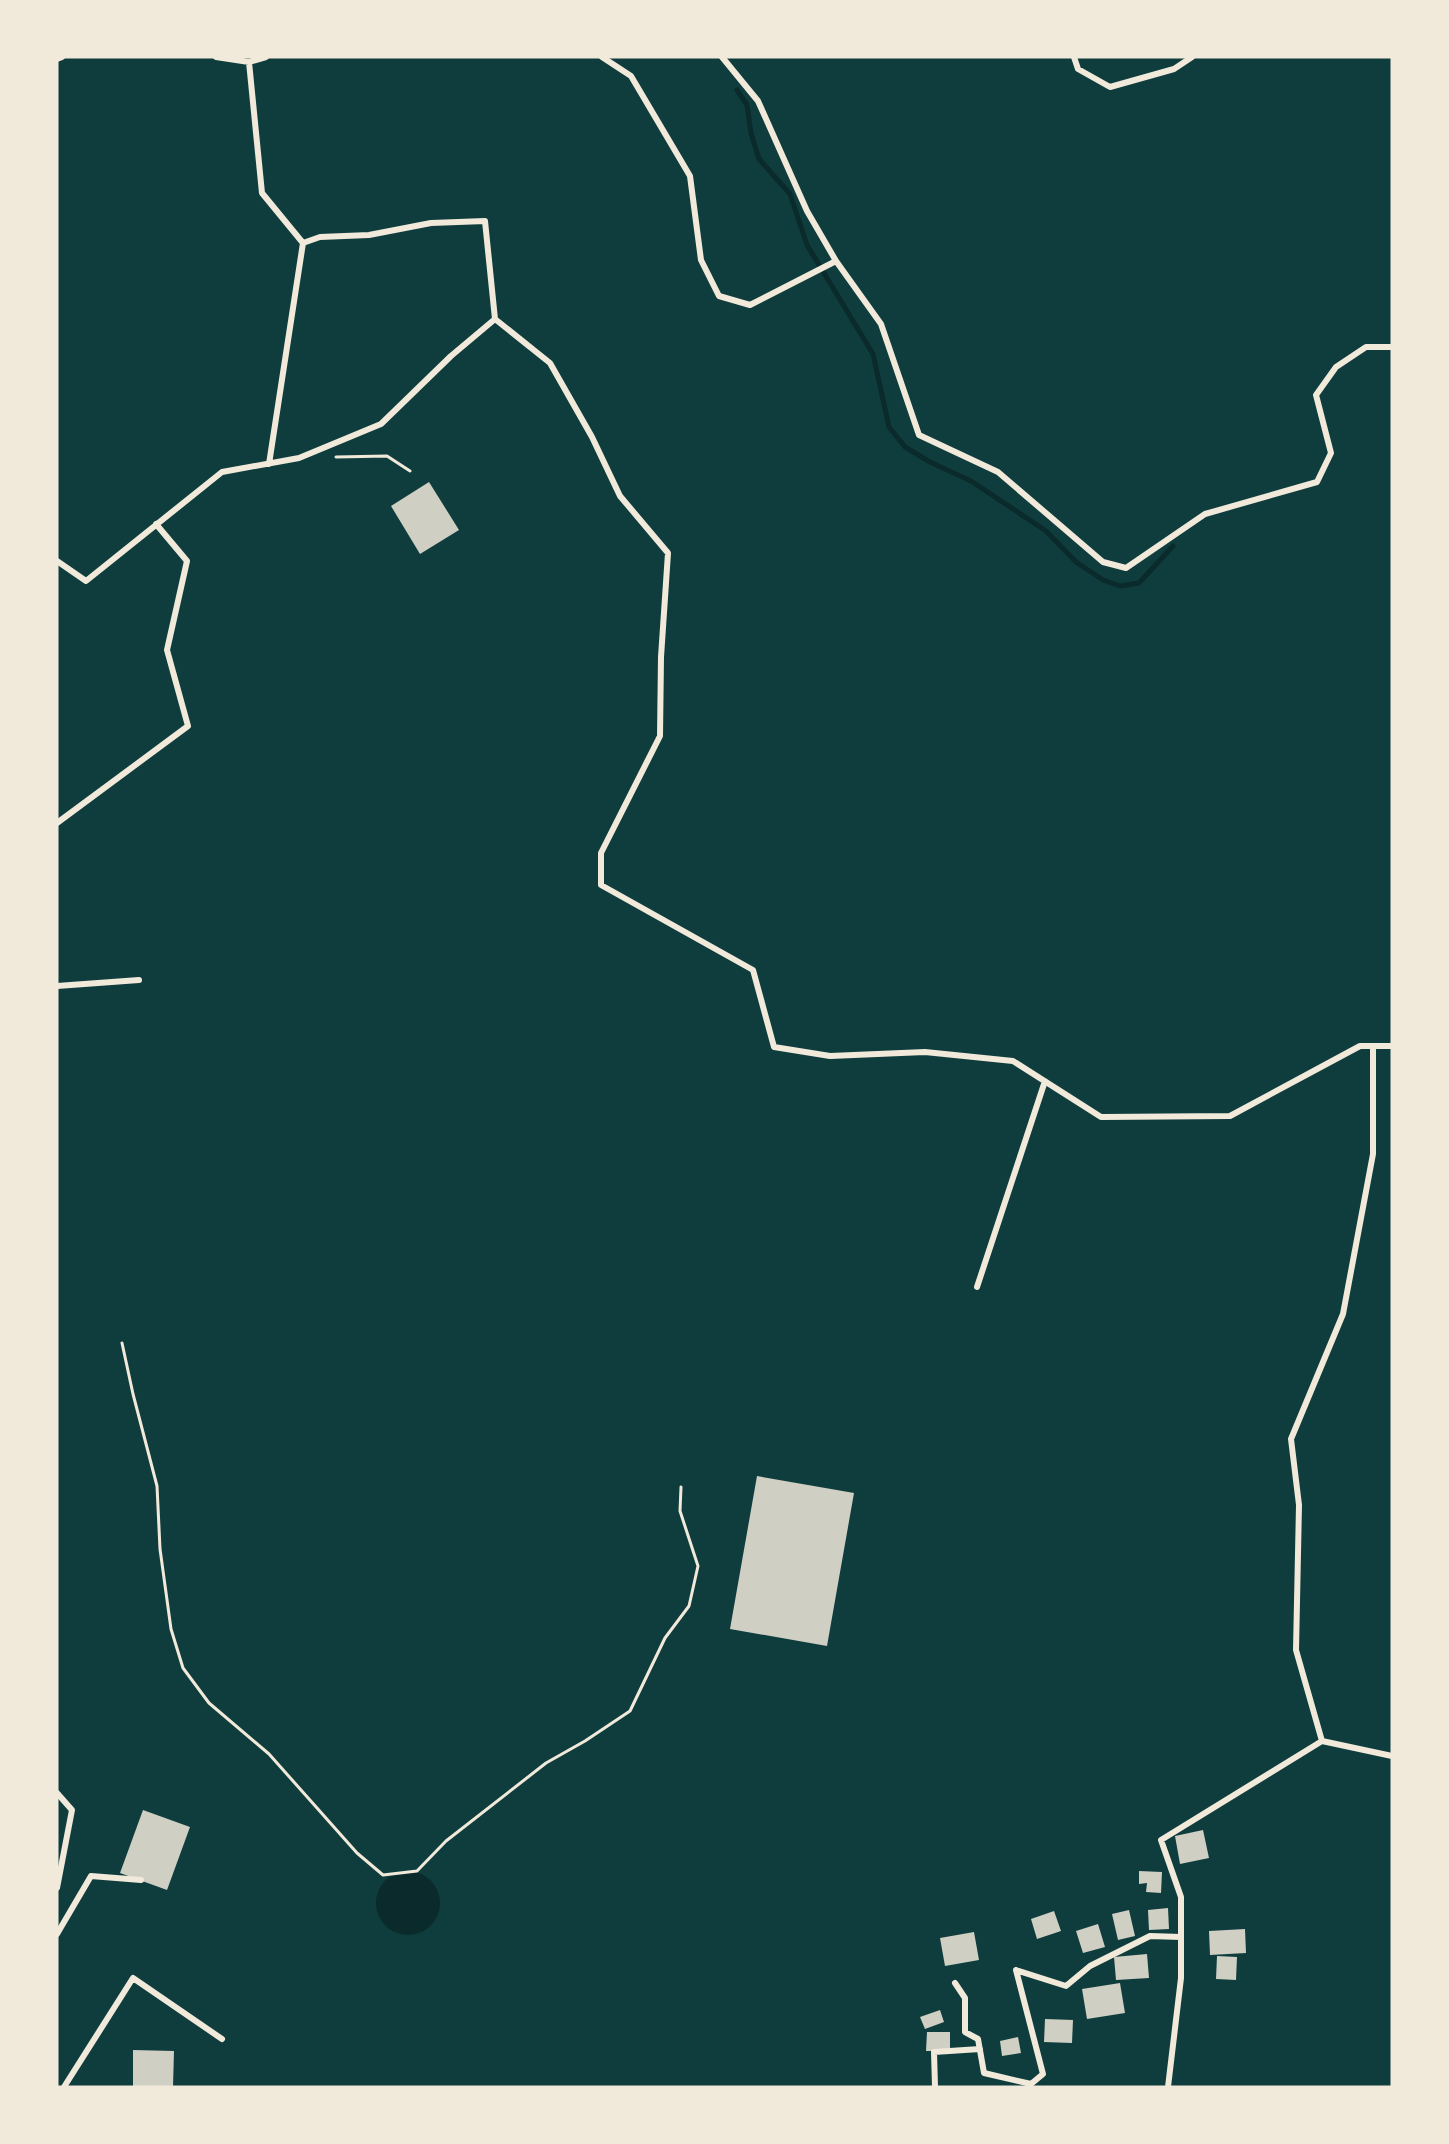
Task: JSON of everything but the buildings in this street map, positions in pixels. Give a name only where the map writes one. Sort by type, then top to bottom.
[{"type":"street","points":[[57,60],[62,57]]},
{"type":"street","points":[[216,57],[249,62],[266,57]]},
{"type":"street","points":[[602,57],[631,76],[690,176],[701,260],[719,296],[750,304],[836,261]]},
{"type":"street","points":[[722,57],[758,101],[807,211],[836,261],[881,324],[919,435],[998,472],[1103,562],[1126,568],[1205,514],[1317,482],[1331,453],[1316,395],[1336,367],[1366,347],[1392,347]]},
{"type":"street","points":[[1074,57],[1078,69],[1110,87],[1174,69],[1192,57]]},
{"type":"street","points":[[249,62],[262,193],[303,243],[268,464]]},
{"type":"street","points":[[303,243],[320,237],[369,235],[431,223],[485,222],[495,319],[550,363],[592,437],[620,496],[668,554],[661,657],[660,736],[601,853],[601,885],[753,970],[774,1047],[830,1056],[926,1052],[1013,1061],[1101,1117],[1230,1116],[1360,1046],[1392,1046]]},
{"type":"street","points":[[57,561],[86,581],[222,472],[299,458],[381,424],[452,356],[495,319]]},
{"type":"street","points":[[57,823],[188,726],[167,650],[187,561],[156,524]]},
{"type":"street","points":[[57,986],[140,980]]},
{"type":"street","points":[[1322,1741],[1296,1650],[1299,1505],[1292,1439],[1343,1314],[1373,1154],[1373,1046]]},
{"type":"street","points":[[977,1287],[1045,1082]]},
{"type":"street","points":[[1168,2087],[1181,1978],[1181,1897],[1161,1840],[1322,1741],[1392,1756]]},
{"type":"street","points":[[57,1793],[72,1810],[57,1888]]},
{"type":"street","points":[[57,1934],[91,1876],[141,1880]]},
{"type":"street","points":[[956,1983],[965,1998],[965,2031],[978,2039],[984,2073],[1031,2084],[1043,2074],[1016,1970],[1066,1986],[1090,1966],[1150,1936],[1181,1938]]},
{"type":"street","points":[[57,2085],[62,2087],[133,1978],[222,2039]]},
{"type":"street","points":[[935,2087],[934,2052],[980,2049]]},
{"type":"path","points":[[328,457],[387,456],[410,471]]},
{"type":"path","points":[[122,1343],[157,1486],[160,1549],[171,1629],[183,1668],[209,1703],[269,1754],[357,1853],[383,1875],[417,1871],[446,1841],[546,1763],[585,1741],[630,1711],[665,1638],[689,1606],[698,1566],[680,1511],[681,1487]]},
{"type":"water","points":[[408,1871],[426,1877],[434,1885],[440,1903],[434,1921],[426,1929],[408,1935],[390,1929],[382,1921],[376,1903],[382,1885],[390,1877]]},
{"type":"waterway","points":[[737,90],[747,105],[751,133],[759,159],[790,194],[807,245],[873,354],[889,427],[905,447],[930,462],[971,481],[1046,531],[1076,562],[1103,580],[1120,586],[1139,583],[1173,546]]}]
